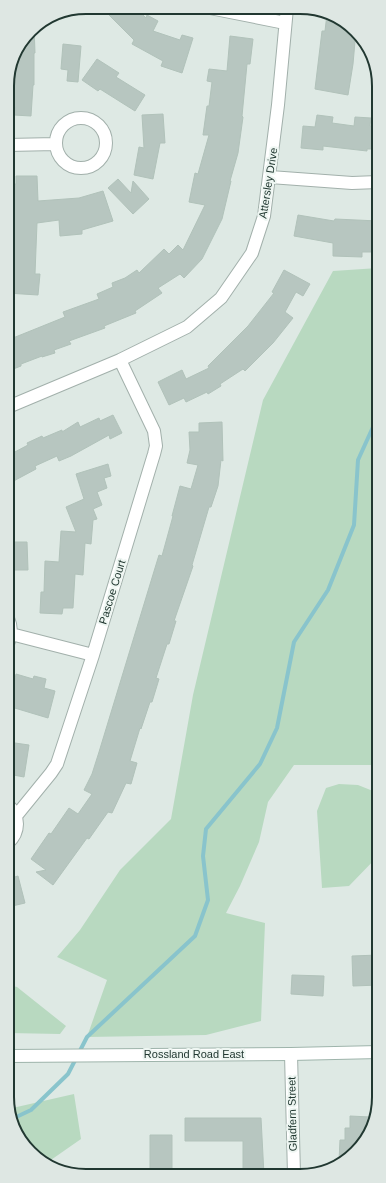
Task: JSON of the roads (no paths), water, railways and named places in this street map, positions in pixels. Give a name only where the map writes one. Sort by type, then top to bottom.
[{"type":"street","points":[[240,14],[285,23]]},
{"type":"street","name":"Attersley Drive","points":[[14,404],[120,360],[187,327],[221,298],[252,253],[264,216],[278,105],[286,14]]},
{"type":"street","points":[[83,118],[92,120],[103,132],[106,140],[105,149],[97,162],[82,168],[74,167],[64,161],[57,152],[56,144],[57,136],[61,128],[67,122],[83,118]]},
{"type":"street","points":[[14,145],[56,144]]},
{"type":"street","points":[[270,177],[352,183],[372,182]]},
{"type":"street","name":"Pascoe Court","points":[[16,816],[57,764],[93,655],[156,446],[154,431],[120,360]]},
{"type":"street","points":[[14,640],[93,655]]},
{"type":"street","points":[[14,812],[18,824],[14,836]]},
{"type":"street","name":"Rossland Road East","points":[[14,1056],[372,1052]]},
{"type":"street","name":"Gladfern Street","points":[[291,1054],[294,1169]]},
{"type":"waterway","points":[[17,1117],[31,1110],[68,1074],[87,1037],[195,936],[208,900],[203,856],[206,829],[260,764],[277,728],[294,642],[328,590],[354,525],[358,460],[372,429]]}]
